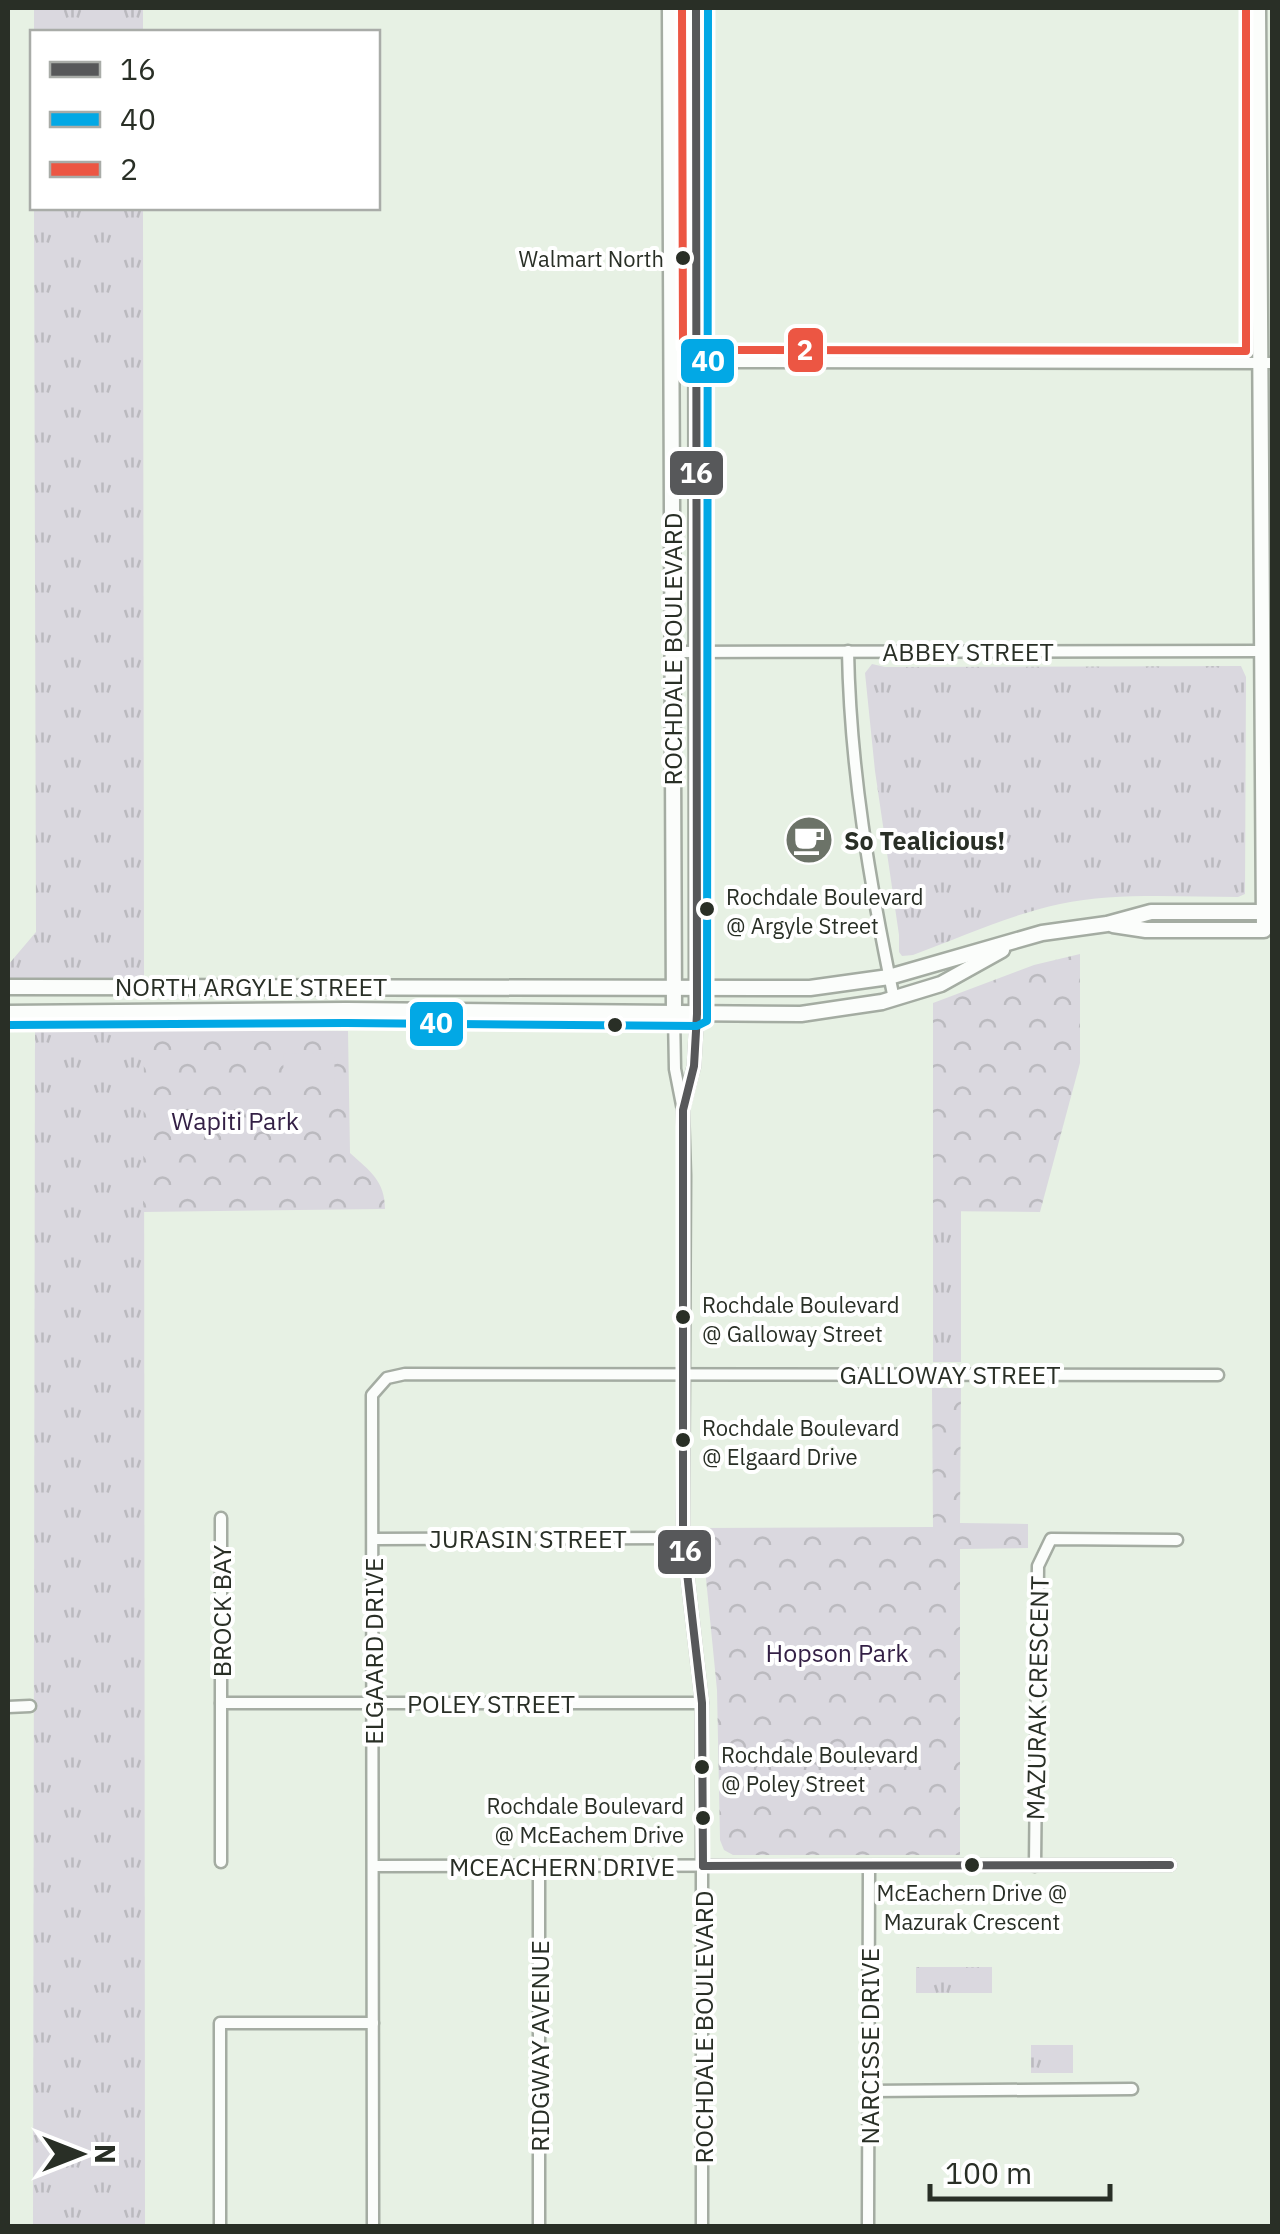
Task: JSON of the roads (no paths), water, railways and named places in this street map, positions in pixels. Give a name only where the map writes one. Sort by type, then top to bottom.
[{"type":"street","name":"ROCHDALE BOULEVARD","points":[[670,8],[674,1014],[675,1068],[683,1110],[683,1538],[702,1704],[702,2226]]},
{"type":"street","name":"ROCHDALE BOULEVARD","points":[[683,1110],[694,1066],[697,1014],[696,8]]},
{"type":"street","points":[[1106,924],[1146,930],[1264,930],[1266,363],[1258,8]]},
{"type":"street","points":[[671,358],[716,362],[1266,363]]},
{"type":"street","points":[[848,651],[854,764],[868,872],[894,999]]},
{"type":"street","name":"ABBEY STREET","points":[[673,652],[1264,651]]},
{"type":"street","points":[[1011,944],[1042,933],[1106,924],[1151,912],[1264,912]]},
{"type":"street","name":"NORTH ARGYLE STREET","points":[[8,987],[810,988],[889,976],[1011,944]]},
{"type":"street","name":"NORTH ARGYLE STREET","points":[[8,1012],[801,1014],[894,999],[941,984],[1011,944]]},
{"type":"street","name":"GALLOWAY STREET","points":[[683,1373],[1218,1375]]},
{"type":"street","name":"ELGAARD DRIVE","points":[[373,2226],[372,1395],[387,1378],[405,1374],[683,1373]]},
{"type":"street","name":"BROCK BAY","points":[[221,1518],[221,1862]]},
{"type":"street","name":"JURASIN STREET","points":[[372,1539],[683,1538]]},
{"type":"street","name":"MAZURAK CRESCENT","points":[[1035,1866],[1038,1566],[1051,1539],[1177,1540]]},
{"type":"street","name":"POLEY STREET","points":[[221,1704],[702,1704]]},
{"type":"street","points":[[8,1707],[30,1706]]},
{"type":"street","name":"MCEACHERN DRIVE","points":[[374,1866],[1170,1865]]},
{"type":"street","name":"RIDGWAY AVENUE","points":[[538,1866],[539,2226]]},
{"type":"street","name":"NARCISSE DRIVE","points":[[868,2226],[870,1866]]},
{"type":"street","points":[[220,2226],[220,2023],[373,2023]]},
{"type":"street","points":[[869,2091],[1132,2089]]},
{"type":"place","name":"Walmart North","points":[[683,258]]},
{"type":"place","name":"So Tealicious!","points":[[809,840]]},
{"type":"place","name":"Rochdale Boulevard @ Argyle Street","points":[[707,909]]},
{"type":"place","name":"Rochdale Boulevard @ Galloway Street","points":[[683,1317]]},
{"type":"place","name":"Rochdale Boulevard @ Elgaard Drive","points":[[683,1440]]},
{"type":"place","name":"Rochdale Boulevard @ Poley Street","points":[[702,1767]]},
{"type":"place","name":"Rochdale Boulevard @ McEachem Drive","points":[[703,1818]]},
{"type":"place","name":"McEachern Drive @ Mazurak Crescent","points":[[972,1865]]},
{"type":"park label","name":"Wapiti Park","points":[[235,1120]]},
{"type":"park label","name":"Hopson Park","points":[[837,1652]]}]
